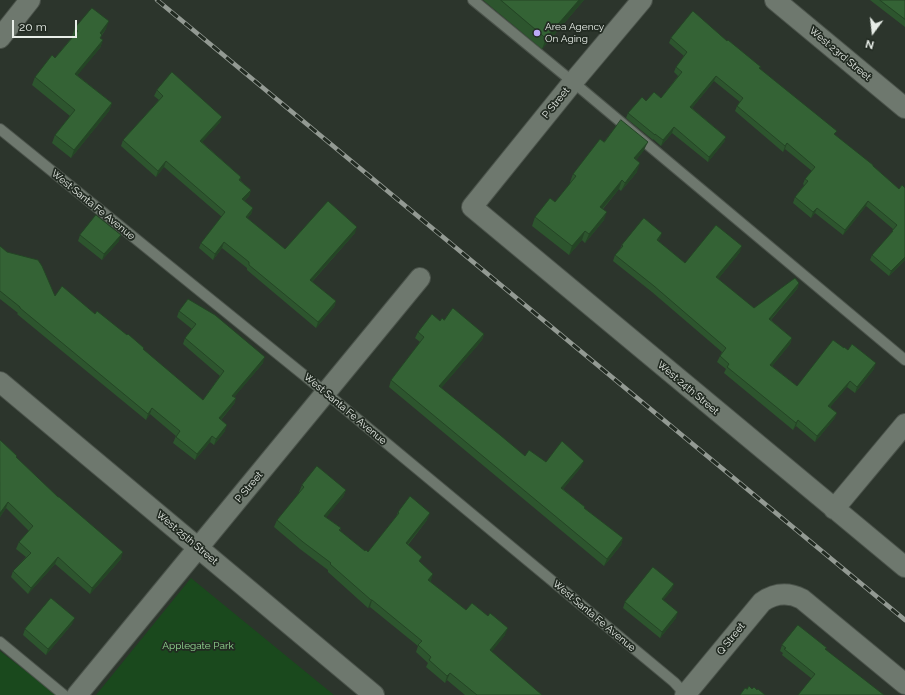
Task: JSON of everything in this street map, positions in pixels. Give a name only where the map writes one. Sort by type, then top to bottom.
[{"type":"street","points":[[0,38],[30,0]]},
{"type":"street","name":"P Street","points":[[472,208],[573,82],[642,0]]},
{"type":"street","name":"West 23rd Street","points":[[775,0],[905,108]]},
{"type":"street","name":"West 24th Street","points":[[472,208],[905,567]]},
{"type":"street","name":"P Street","points":[[78,695],[420,278]]},
{"type":"street","name":"West 25th Street","points":[[0,382],[374,695]]},
{"type":"street","points":[[834,509],[905,424]]},
{"type":"street","name":"Q Street","points":[[686,695],[762,602],[772,596],[784,594],[796,596],[807,602],[905,684]]},
{"type":"lane","points":[[472,0],[573,82],[905,360]]},
{"type":"lane","name":"West Santa Fe Avenue","points":[[0,129],[326,393],[674,682],[686,695]]},
{"type":"lane","points":[[0,642],[64,695]]},
{"type":"green space","name":"Applegate Park","points":[[191,578],[334,695],[96,695]]},
{"type":"green space","points":[[0,651],[57,695],[0,695]]},
{"type":"building","points":[[501,0],[579,0],[546,38]]},
{"type":"building","points":[[880,0],[905,0],[905,19]]},
{"type":"building","points":[[92,8],[109,21],[100,33],[102,35],[100,38],[103,40],[75,74],[112,103],[74,150],[55,135],[75,110],[35,77],[52,55],[55,58],[78,31],[75,28]]},
{"type":"building","points":[[693,11],[727,41],[728,40],[761,67],[759,68],[837,131],[834,134],[873,165],[899,189],[902,185],[905,188],[905,257],[891,271],[872,255],[897,225],[868,201],[845,230],[817,208],[813,212],[795,197],[808,181],[805,179],[815,167],[787,143],[785,146],[737,106],[743,98],[716,76],[690,107],[726,137],[709,157],[674,127],[663,140],[628,113],[642,97],[646,101],[654,92],[661,98],[682,72],[676,67],[687,52],[671,38]]},
{"type":"building","points":[[172,72],[222,117],[200,141],[241,177],[239,180],[251,190],[242,199],[253,208],[246,217],[285,249],[328,201],[357,227],[310,280],[336,301],[318,322],[249,265],[249,262],[224,242],[215,254],[201,243],[225,212],[166,161],[158,171],[123,140],[163,96],[157,90]]},
{"type":"building","points":[[621,120],[648,142],[634,158],[640,163],[625,183],[622,180],[600,207],[607,212],[589,234],[585,231],[572,246],[535,217],[550,198],[555,202],[576,176],[573,174],[600,139],[604,142]]},
{"type":"building","points":[[96,215],[121,235],[104,254],[80,235]]},
{"type":"building","points":[[644,218],[662,233],[657,240],[685,263],[716,225],[742,246],[716,277],[754,308],[795,278],[799,283],[769,319],[792,338],[770,365],[797,386],[833,340],[848,350],[852,344],[876,363],[857,387],[850,381],[828,406],[837,413],[817,436],[798,420],[796,423],[727,367],[729,364],[720,356],[726,348],[654,286],[615,255]]},
{"type":"building","points":[[0,246],[7,252],[38,260],[55,296],[62,286],[95,314],[97,311],[127,335],[128,334],[144,348],[143,349],[203,400],[224,371],[185,338],[196,324],[179,311],[188,299],[215,315],[265,357],[232,396],[236,398],[219,418],[227,425],[216,439],[212,436],[197,454],[176,437],[180,431],[152,408],[148,414],[0,291]]},
{"type":"building","points":[[453,308],[484,334],[439,386],[525,456],[529,450],[546,462],[562,441],[584,461],[561,488],[623,538],[607,559],[391,380],[424,337],[418,332],[432,314],[440,321],[442,318],[444,320]]},
{"type":"building","points":[[0,440],[58,497],[123,552],[92,588],[58,557],[31,588],[13,571],[31,553],[19,542],[33,526],[8,502],[0,513]]},
{"type":"building","points":[[317,466],[346,490],[324,516],[341,528],[339,530],[365,551],[366,550],[368,552],[399,513],[398,512],[410,496],[430,513],[406,543],[422,557],[419,561],[433,574],[428,580],[466,610],[472,603],[488,616],[490,613],[508,628],[490,650],[542,695],[477,695],[450,673],[447,676],[429,660],[431,657],[418,645],[422,641],[371,600],[330,564],[331,563],[277,520],[304,487],[302,485]]},
{"type":"building","points":[[653,567],[674,584],[662,599],[678,612],[662,632],[625,602]]},
{"type":"building","points":[[51,598],[75,618],[48,649],[25,629]]},
{"type":"building","points":[[798,625],[827,648],[825,649],[884,695],[798,695],[815,674],[784,649],[786,648],[782,645]]},
{"type":"building","points":[[749,686],[752,689],[754,687],[757,690],[758,689],[765,695],[740,695],[745,688],[747,689]]},
{"type":"railway","points":[[157,0],[905,620]]},
{"type":"place","name":"Area Agency On Aging","points":[[537,33]]}]
